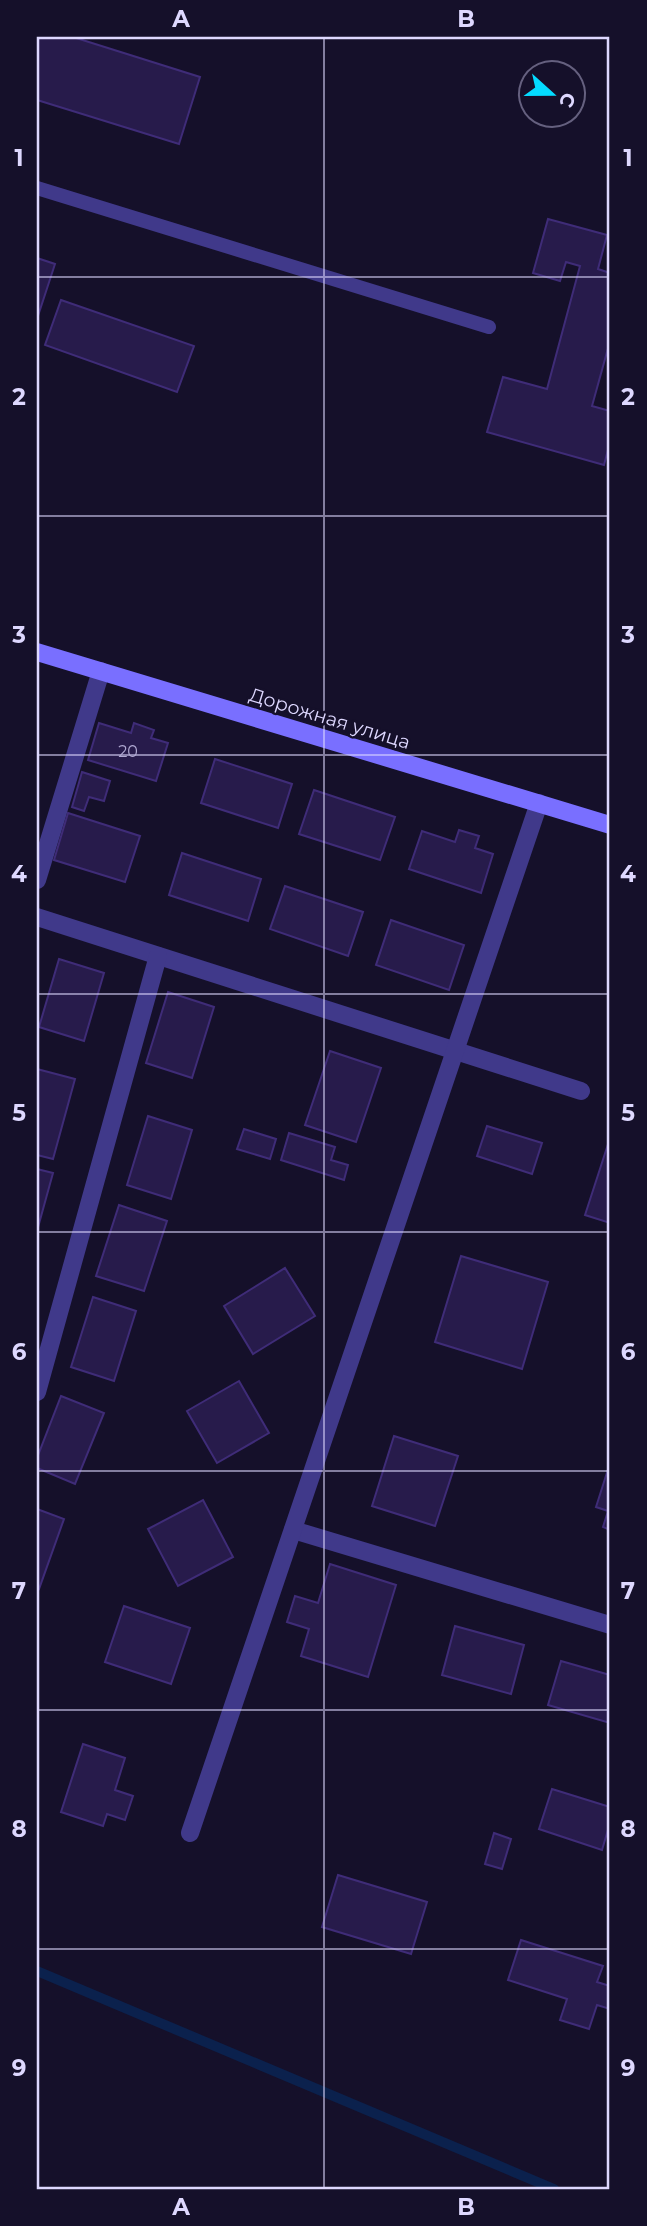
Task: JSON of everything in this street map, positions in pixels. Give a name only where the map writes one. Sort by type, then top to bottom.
[{"type":"street","name":"Дорожная улица","points":[[37,652],[610,825]]},
{"type":"street","points":[[37,880],[101,671]]},
{"type":"street","points":[[190,1833],[539,803]]},
{"type":"street","points":[[37,918],[581,1091]]},
{"type":"street","points":[[37,1392],[158,956]]},
{"type":"street","points":[[293,1530],[610,1625]]},
{"type":"lane","points":[[37,188],[489,327]]},
{"type":"building","points":[[37,37],[73,37],[200,77],[179,144],[37,100]]},
{"type":"building","points":[[548,219],[607,235],[598,269],[610,273],[610,341],[592,406],[610,411],[610,442],[604,465],[487,432],[503,377],[547,389],[580,266],[566,262],[560,281],[533,273]]},
{"type":"building","points":[[37,258],[55,264],[37,319]]},
{"type":"building","points":[[61,300],[194,346],[177,392],[45,345]]},
{"type":"building","points":[[99,723],[131,733],[134,723],[154,730],[151,738],[168,743],[156,781],[88,760]]},
{"type":"building","points":[[215,759],[292,784],[278,828],[201,803]]},
{"type":"building","points":[[82,772],[110,781],[104,801],[89,797],[84,811],[72,807]]},
{"type":"building","points":[[314,790],[395,817],[380,860],[299,834]]},
{"type":"building","points":[[68,813],[140,836],[125,882],[54,860]]},
{"type":"building","points":[[459,830],[479,836],[475,848],[493,854],[481,893],[409,869],[422,831],[455,842]]},
{"type":"building","points":[[182,853],[261,879],[248,921],[169,895]]},
{"type":"building","points":[[285,886],[363,912],[348,956],[270,929]]},
{"type":"building","points":[[391,920],[464,945],[449,990],[376,965]]},
{"type":"building","points":[[59,959],[104,973],[84,1041],[39,1027]]},
{"type":"building","points":[[168,992],[214,1007],[192,1078],[146,1063]]},
{"type":"building","points":[[330,1051],[381,1068],[356,1142],[305,1125]]},
{"type":"building","points":[[37,1069],[75,1079],[53,1159],[37,1155]]},
{"type":"building","points":[[148,1116],[192,1130],[171,1199],[127,1185]]},
{"type":"building","points":[[487,1126],[542,1143],[532,1174],[477,1156]]},
{"type":"building","points":[[244,1129],[276,1139],[270,1159],[237,1149]]},
{"type":"building","points":[[289,1133],[335,1147],[331,1160],[348,1165],[344,1180],[281,1160]]},
{"type":"building","points":[[610,1138],[610,1223],[585,1215]]},
{"type":"building","points":[[37,1169],[53,1173],[37,1231]]},
{"type":"building","points":[[119,1205],[167,1221],[144,1291],[96,1276]]},
{"type":"building","points":[[461,1256],[548,1282],[522,1369],[435,1342]]},
{"type":"building","points":[[285,1268],[315,1316],[253,1354],[224,1306]]},
{"type":"building","points":[[93,1297],[136,1311],[114,1381],[71,1367]]},
{"type":"building","points":[[239,1381],[269,1433],[217,1463],[187,1411]]},
{"type":"building","points":[[61,1396],[104,1413],[75,1484],[37,1468],[37,1458]]},
{"type":"building","points":[[394,1436],[458,1456],[435,1526],[372,1506]]},
{"type":"building","points":[[610,1463],[610,1530],[603,1527],[608,1511],[596,1507]]},
{"type":"building","points":[[203,1500],[233,1557],[178,1586],[148,1529]]},
{"type":"building","points":[[37,1509],[64,1519],[39,1589],[37,1588]]},
{"type":"building","points":[[330,1564],[396,1585],[368,1677],[301,1656],[309,1629],[287,1622],[295,1596],[318,1603]]},
{"type":"building","points":[[124,1606],[190,1628],[171,1684],[105,1662]]},
{"type":"building","points":[[455,1626],[524,1645],[511,1694],[442,1675]]},
{"type":"building","points":[[561,1661],[610,1675],[610,1723],[548,1705]]},
{"type":"building","points":[[83,1744],[125,1758],[115,1790],[133,1796],[125,1820],[107,1814],[103,1826],[61,1812]]},
{"type":"building","points":[[552,1789],[610,1807],[610,1823],[602,1850],[539,1829]]},
{"type":"building","points":[[494,1833],[511,1839],[502,1869],[485,1864]]},
{"type":"building","points":[[338,1875],[427,1902],[411,1954],[322,1927]]},
{"type":"building","points":[[521,1940],[603,1966],[597,1982],[610,1986],[610,2009],[597,2005],[589,2029],[560,2020],[567,1999],[508,1980]]},
{"type":"waterway","points":[[37,1971],[554,2189]]}]
